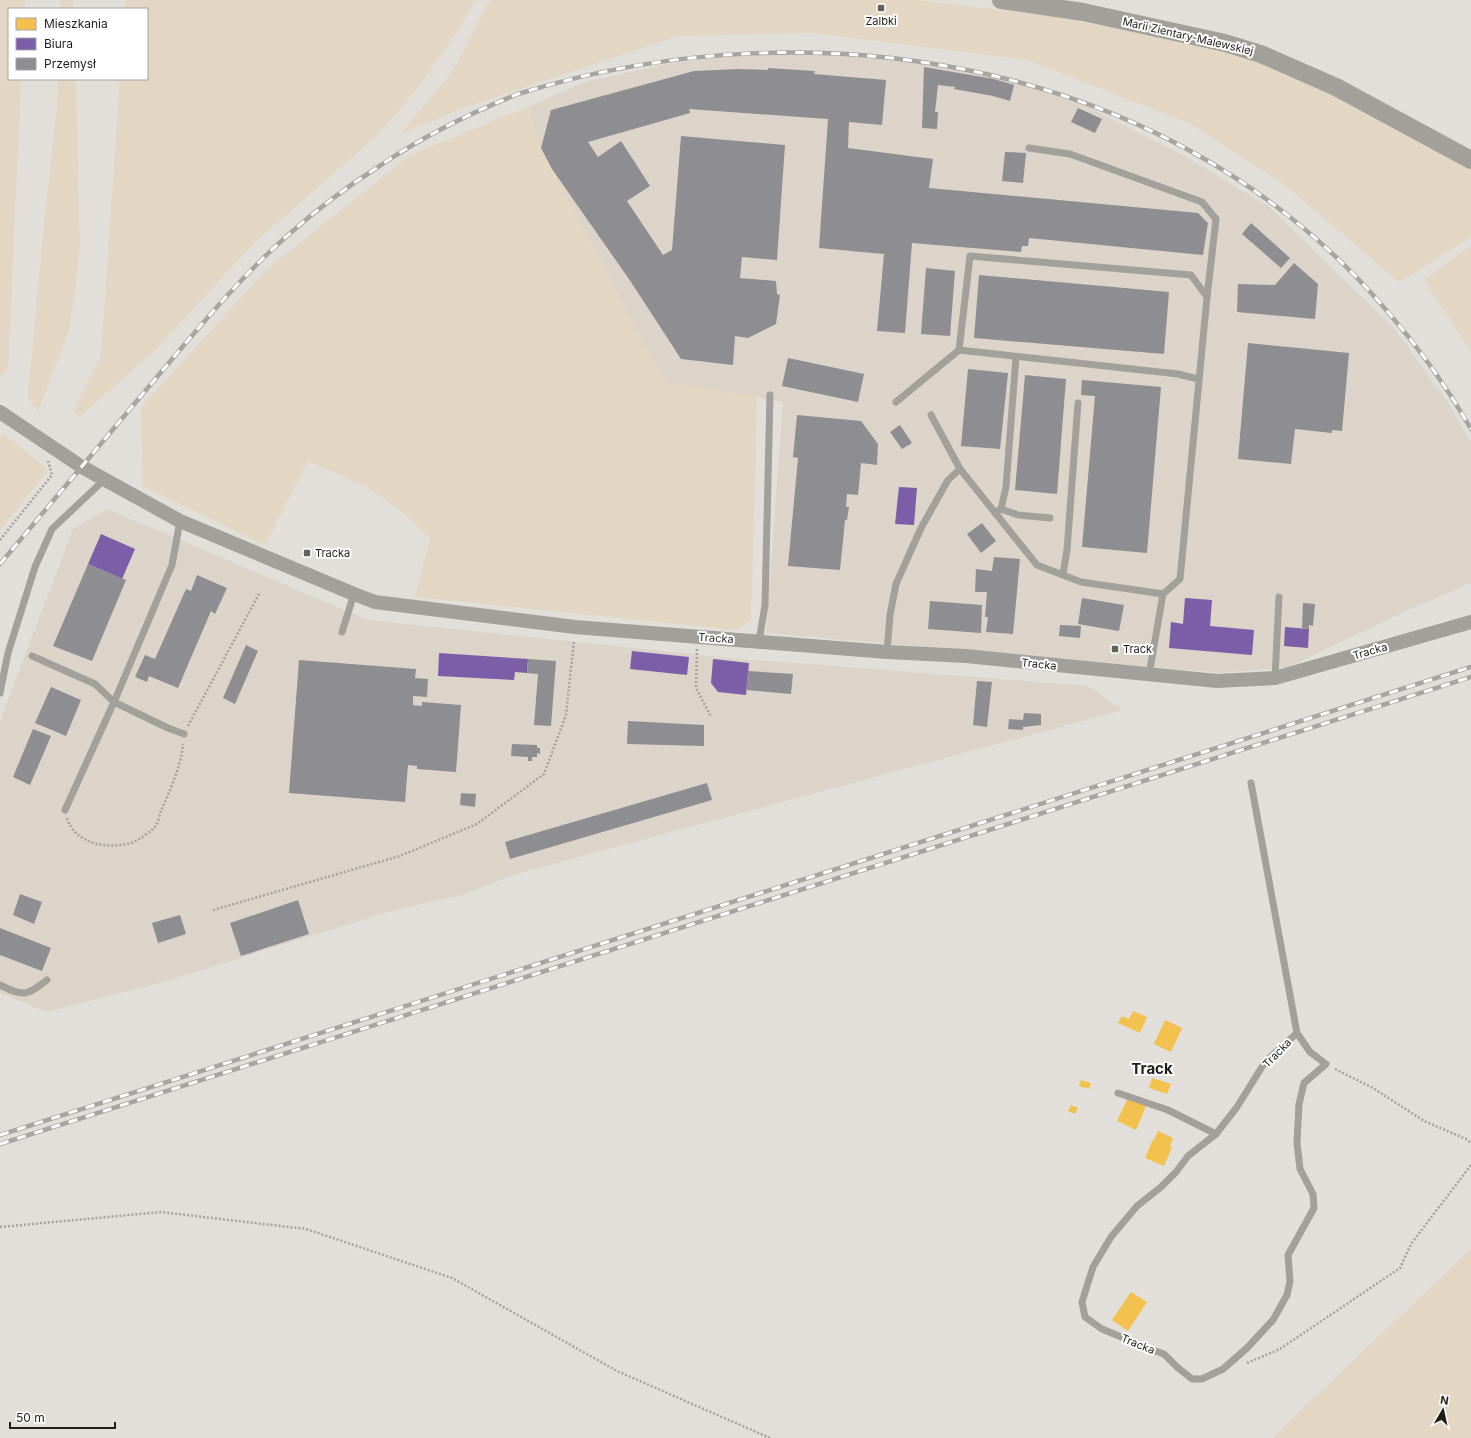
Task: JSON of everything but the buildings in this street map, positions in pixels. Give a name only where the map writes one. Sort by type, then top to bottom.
[{"type":"street","name":"Marii Zientary-Malewskiej","points":[[1001,0],[1083,12],[1225,43],[1262,54],[1336,87],[1471,160]]},
{"type":"street","name":"Tracka","points":[[0,412],[82,467],[180,521],[375,602],[575,626],[887,652],[966,656],[1217,681],[1275,678],[1471,622]]},
{"type":"lane","points":[[1029,148],[1070,154],[1202,202],[1216,219],[1198,379],[1180,580],[1163,594],[1149,675]]},
{"type":"lane","points":[[896,402],[959,350],[970,256],[1191,275],[1207,297]]},
{"type":"lane","points":[[959,350],[1178,374],[1198,379]]},
{"type":"lane","points":[[998,511],[1006,487],[1016,357]]},
{"type":"lane","points":[[759,641],[765,605],[770,395]]},
{"type":"lane","points":[[1063,574],[1067,550],[1078,403]]},
{"type":"lane","points":[[931,415],[960,470],[998,511],[1037,565],[1081,582],[1163,594]]},
{"type":"lane","points":[[887,652],[890,615],[896,584],[921,528],[944,486],[948,480],[960,470]]},
{"type":"lane","points":[[0,694],[8,652],[34,568],[52,529],[104,479]]},
{"type":"lane","points":[[998,511],[1018,515],[1050,518]]},
{"type":"lane","points":[[65,810],[114,702],[172,565],[180,521]]},
{"type":"lane","points":[[342,632],[354,594]]},
{"type":"lane","points":[[1275,678],[1279,597]]},
{"type":"lane","points":[[32,656],[95,684],[114,702],[184,734]]},
{"type":"lane","name":"Tracka","points":[[1250,783],[1297,1033],[1310,1052],[1326,1064],[1304,1083],[1299,1104],[1298,1143],[1300,1169],[1313,1194],[1314,1208],[1288,1255],[1290,1281],[1287,1295],[1272,1320],[1247,1348],[1223,1369],[1202,1379],[1192,1379],[1164,1354],[1102,1329],[1091,1322],[1085,1317],[1082,1302],[1093,1267],[1111,1237],[1137,1206],[1161,1187],[1176,1172],[1188,1156],[1216,1134],[1237,1107],[1265,1062],[1297,1033]]},
{"type":"lane","points":[[0,985],[16,993],[31,992],[47,980]]},
{"type":"lane","points":[[1118,1093],[1168,1110],[1216,1134]]},
{"type":"path","points":[[0,540],[52,475],[46,454],[36,437]]},
{"type":"path","points":[[65,810],[68,823],[79,837],[92,844],[112,845],[132,843],[155,827],[170,790],[182,754],[184,734],[260,592]]},
{"type":"path","points":[[213,910],[400,856],[477,824],[544,774],[566,714],[575,626]]},
{"type":"path","points":[[698,637],[696,688],[711,717]]},
{"type":"path","points":[[1326,1064],[1373,1088],[1424,1121],[1471,1143]]},
{"type":"path","points":[[1223,1369],[1244,1365],[1280,1348],[1400,1268],[1411,1244],[1471,1165]]},
{"type":"path","points":[[0,1227],[161,1212],[306,1229],[452,1278],[617,1372],[770,1438]]},
{"type":"shaded area","points":[[0,0],[25,0],[24,8],[8,8],[8,80],[21,80],[8,368],[0,377]]},
{"type":"shaded area","points":[[60,0],[74,0],[74,8],[60,8]]},
{"type":"shaded area","points":[[126,0],[475,0],[460,27],[427,75],[403,106],[372,140],[255,242],[156,349],[80,417],[73,411],[101,357],[120,80],[148,80],[148,8],[125,8]]},
{"type":"shaded area","points":[[490,0],[917,0],[1058,17],[1258,58],[1375,113],[1471,169],[1471,237],[1399,282],[1286,186],[1191,124],[1028,60],[814,33],[677,36],[466,107],[400,134],[452,72]]},
{"type":"shaded area","points":[[779,50],[934,63],[996,77],[1064,95],[1183,155],[1269,207],[1394,328],[1450,406],[1471,443],[1471,583],[1406,611],[1286,668],[1219,673],[766,633],[783,402],[666,382],[644,344],[541,148],[528,107],[584,82],[668,64]]},
{"type":"shaded area","points":[[58,80],[76,80],[80,248],[70,327],[38,411],[28,398],[41,255],[57,107]]},
{"type":"shaded area","points":[[528,107],[541,148],[644,344],[666,382],[757,397],[751,619],[737,630],[415,597],[430,538],[405,514],[367,487],[308,461],[265,545],[143,486],[141,407],[267,269],[410,155]]},
{"type":"shaded area","points":[[1471,246],[1471,352],[1424,280]]},
{"type":"shaded area","points":[[3,433],[48,470],[0,530],[0,439]]},
{"type":"shaded area","points":[[107,509],[368,620],[749,660],[1088,686],[1123,710],[523,872],[461,895],[384,913],[167,981],[47,1012],[0,993],[0,721],[73,529]]},
{"type":"shaded area","points":[[1471,1249],[1471,1438],[1272,1438]]},
{"type":"railway","points":[[0,564],[231,291],[298,226],[356,181],[397,154],[431,135],[465,117],[518,94],[633,66],[752,53],[870,56],[987,74],[1099,109],[1205,159],[1302,227],[1387,311],[1432,368],[1471,429]]},
{"type":"railway","points":[[0,1135],[1471,667]]},
{"type":"railway","points":[[0,1144],[1471,677]]},
{"type":"place","name":"Zalbki","points":[[881,8]]},
{"type":"place","name":"Tracka","points":[[307,553]]},
{"type":"place","name":"Track","points":[[1115,649]]},
{"type":"district","name":"Track","points":[[1152,1068]]}]
